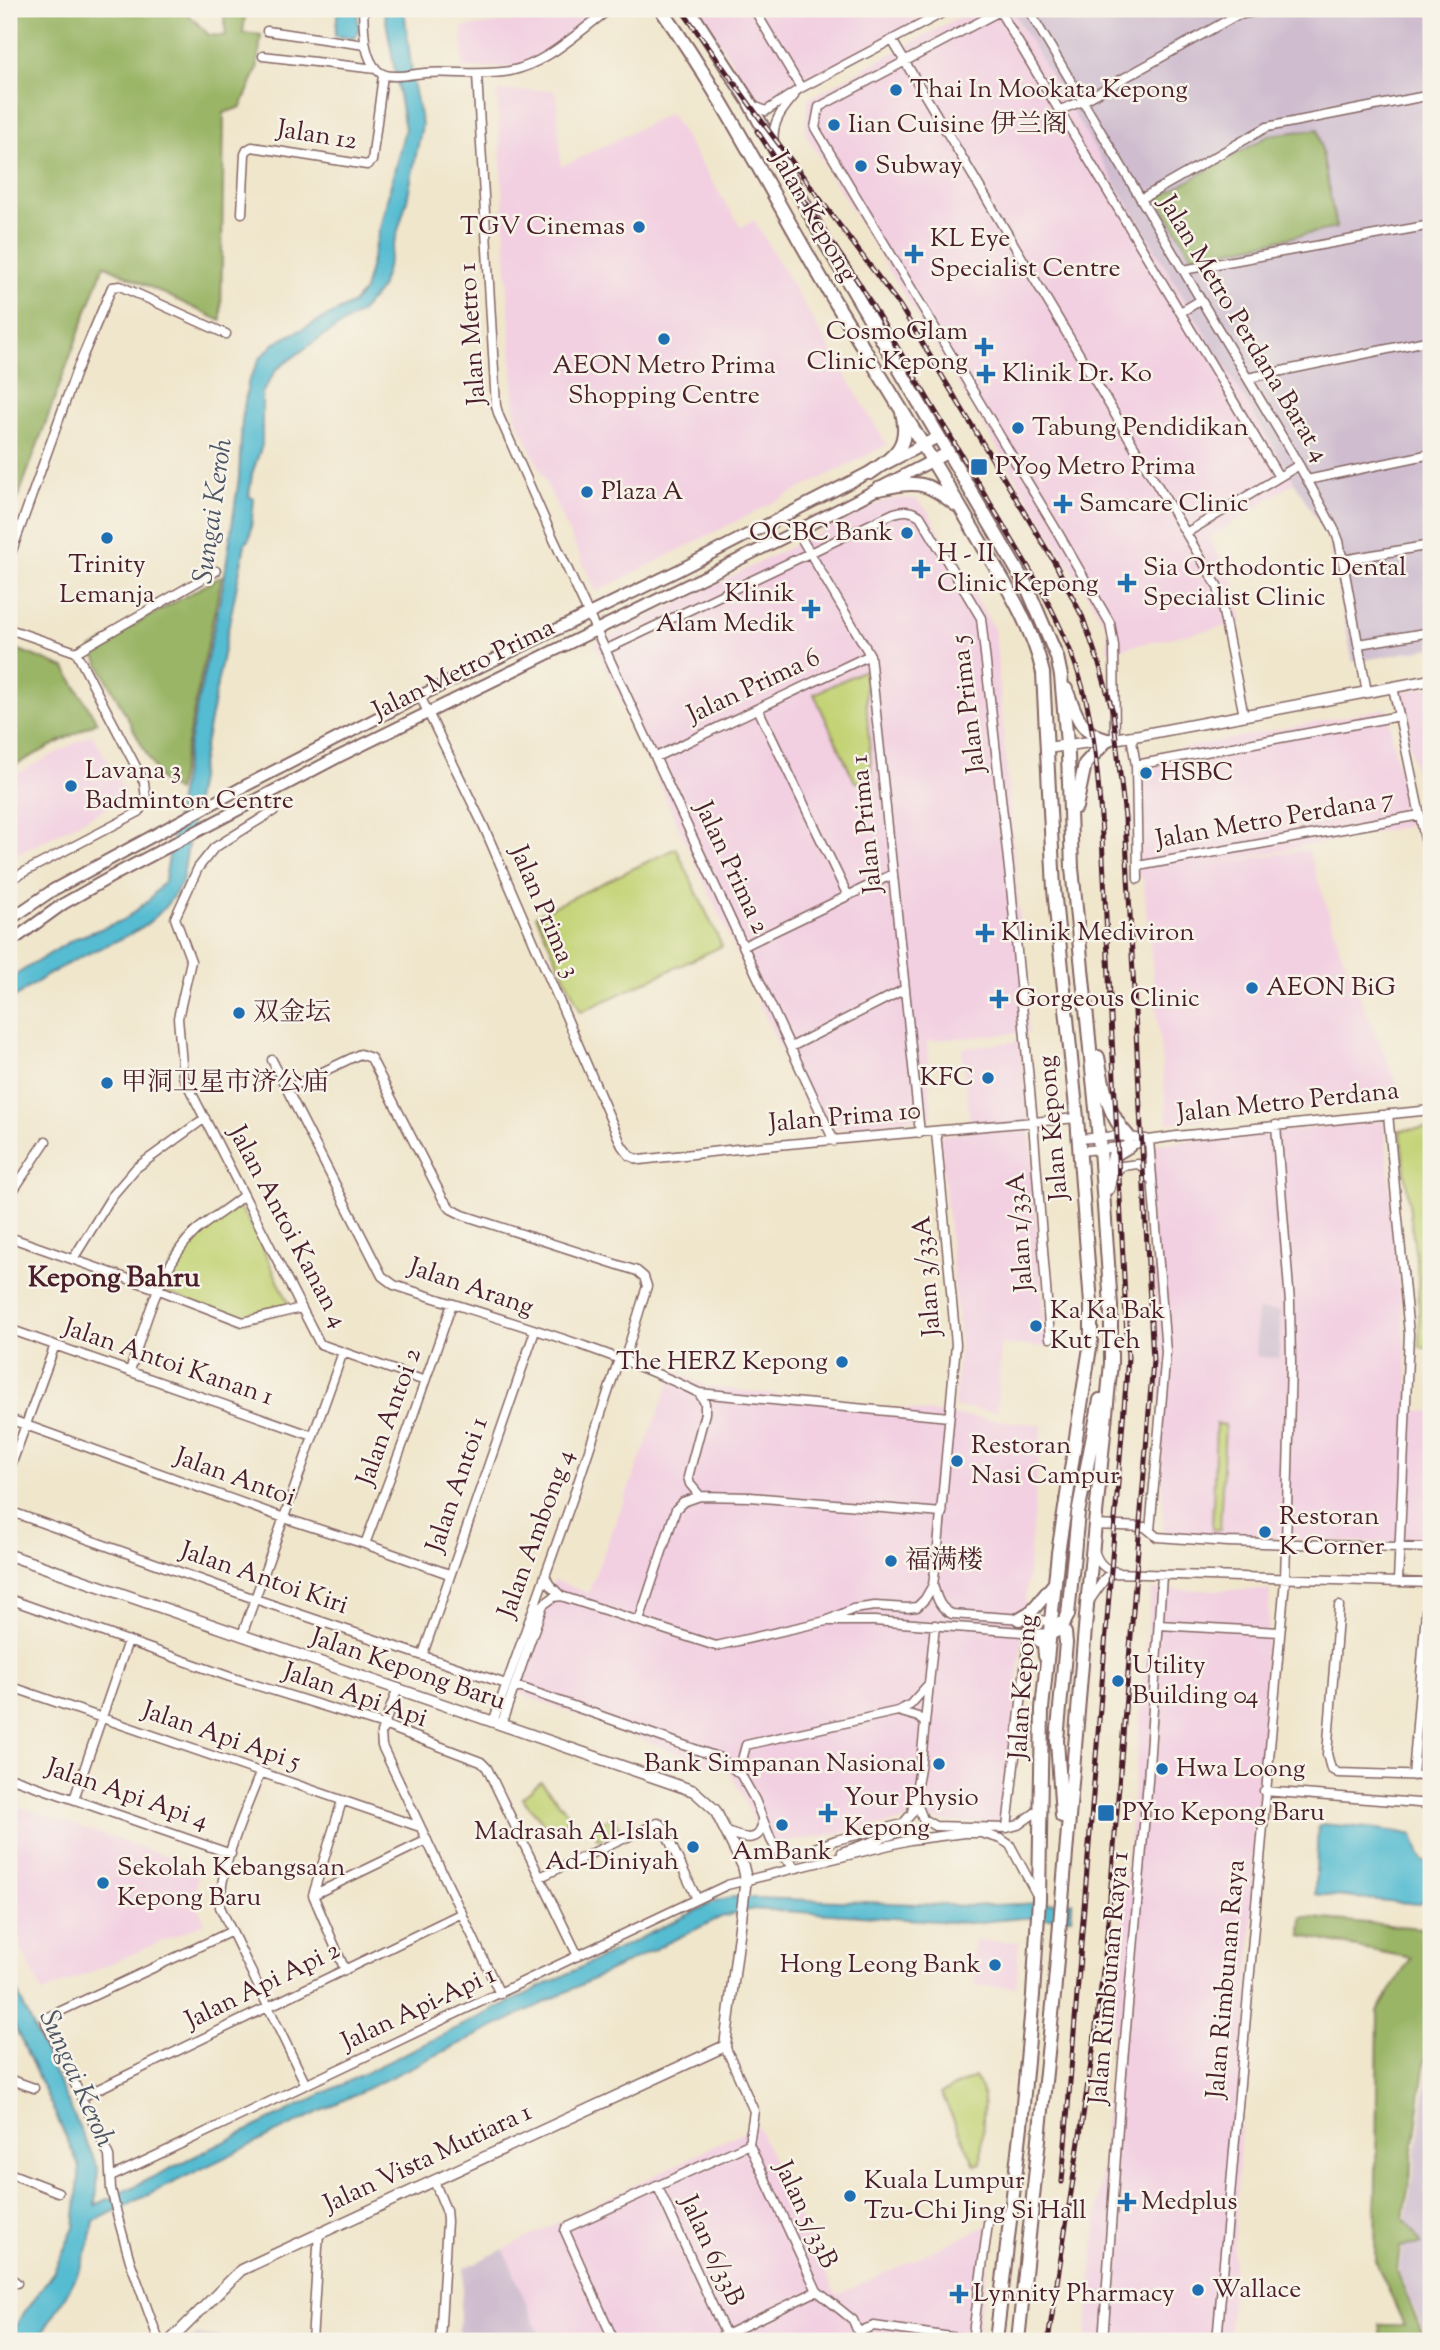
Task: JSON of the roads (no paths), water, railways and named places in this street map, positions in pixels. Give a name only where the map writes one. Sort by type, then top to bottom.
[{"type":"main road","name":"Jalan Kepong","points":[[661,9],[925,445],[1023,614],[1038,650],[1043,673],[1054,889],[1077,1118],[1091,1304],[1091,1341],[1056,1583],[1054,1628],[1042,1709],[1039,1899],[1032,2014],[996,2341]]},
{"type":"main road","name":"Jalan Kepong","points":[[689,9],[748,100],[832,255],[1027,587],[1053,648],[1061,676],[1072,868],[1100,1143],[1111,1306],[1111,1363],[1094,1525],[1054,1994],[1017,2341]]},
{"type":"main road","points":[[870,473],[893,457],[904,439],[904,423],[898,401]]},
{"type":"main road","name":"Jalan Metro Prima","points":[[9,920],[53,890],[109,858],[244,786],[938,438]]},
{"type":"main road","name":"Jalan Metro Prima","points":[[9,943],[63,904],[250,803],[428,712],[797,531],[947,453]]},
{"type":"main road","points":[[878,489],[907,483],[919,484],[936,489],[962,510]]},
{"type":"main road","points":[[1061,676],[1081,724],[1095,737],[1111,739]]},
{"type":"main road","points":[[1071,832],[1085,764],[1111,739]]},
{"type":"main road","points":[[1082,974],[1110,1110],[1129,1141],[1114,1156],[1105,1216]]},
{"type":"main road","points":[[1064,1870],[1057,1740],[1066,1643],[1054,1628],[1068,1615],[1083,1483],[1098,1407],[1111,1363]]},
{"type":"main road","points":[[1019,1619],[1031,1612],[1056,1583]]},
{"type":"main road","points":[[1029,1631],[1044,1644],[1047,1667]]},
{"type":"street","points":[[363,9],[365,45],[382,73]]},
{"type":"street","points":[[263,56],[382,73],[477,74],[512,71],[542,59],[610,9]]},
{"type":"street","points":[[754,9],[801,88]]},
{"type":"street","points":[[748,100],[759,110],[766,111],[801,88],[950,9]]},
{"type":"street","name":"Jalan Metro Perdana Barat 4","points":[[1028,9],[1299,465],[1335,531],[1343,560],[1367,692]]},
{"type":"street","points":[[1060,110],[1083,101],[1237,15],[1272,9]]},
{"type":"street","points":[[1111,739],[1114,646],[1110,624],[1051,519],[815,128],[819,107],[993,12],[1002,15],[1279,477]]},
{"type":"street","points":[[267,31],[365,45]]},
{"type":"street","points":[[892,40],[1218,587],[1244,716]]},
{"type":"street","name":"Jalan 12","points":[[243,213],[245,154],[252,147],[369,164],[372,161],[382,73]]},
{"type":"street","name":"Jalan Metro 1","points":[[477,74],[496,406],[589,613]]},
{"type":"street","points":[[775,148],[773,132],[778,119],[801,88]]},
{"type":"street","points":[[1141,199],[1268,127],[1431,94]]},
{"type":"street","points":[[1183,270],[1431,225]]},
{"type":"street","points":[[9,559],[76,372],[112,287],[120,286],[226,334]]},
{"type":"street","points":[[1181,312],[1201,300]]},
{"type":"street","points":[[1248,379],[1431,340]]},
{"type":"street","points":[[1307,480],[1431,454]]},
{"type":"street","points":[[1186,533],[1299,465]]},
{"type":"street","name":"Jalan Prima 5","points":[[607,649],[894,513],[914,511],[920,516],[981,618],[1011,887],[1033,1123]]},
{"type":"street","name":"Jalan Prima 1","points":[[797,531],[870,655],[920,1133]]},
{"type":"street","points":[[1343,560],[1431,545]]},
{"type":"street","points":[[76,652],[216,571]]},
{"type":"street","name":"Jalan Prima 2","points":[[589,613],[834,1141]]},
{"type":"street","points":[[9,629],[76,652],[144,782],[146,799],[139,812],[9,880]]},
{"type":"street","points":[[1359,643],[1431,632]]},
{"type":"street","name":"Jalan Prima 6","points":[[656,757],[870,655]]},
{"type":"street","points":[[1047,748],[1244,716],[1431,680]]},
{"type":"street","points":[[1393,687],[1431,868]]},
{"type":"street","name":"Jalan Prima 3","points":[[420,696],[484,827],[622,1146]]},
{"type":"street","points":[[758,709],[848,895]]},
{"type":"street","points":[[1136,765],[1399,716]]},
{"type":"street","points":[[1130,736],[1136,765],[1138,878]]},
{"type":"street","name":"Jalan Antoi Kanan 4","points":[[275,810],[214,848],[198,868],[175,918],[191,961],[178,1018],[183,1076],[320,1344],[425,1381]]},
{"type":"street","name":"Jalan Metro Perdana 7","points":[[1138,866],[1420,815]]},
{"type":"street","points":[[744,946],[893,874]]},
{"type":"street","points":[[791,1047],[905,989]]},
{"type":"street","name":"Jalan Ambong 4","points":[[286,1089],[360,1054],[366,1055],[371,1058],[443,1199],[451,1209],[636,1270],[644,1277],[647,1286],[506,1684],[497,1724]]},
{"type":"street","name":"Jalan Arang","points":[[272,1060],[382,1276],[394,1285],[622,1360],[699,1393],[949,1417]]},
{"type":"street","name":"Jalan Metro Perdana","points":[[1079,1145],[1431,1110]]},
{"type":"street","points":[[1388,1114],[1409,1334],[1398,1581]]},
{"type":"street","points":[[73,1259],[112,1196],[136,1168],[205,1118]]},
{"type":"street","name":"Jalan Prima 10","points":[[622,1146],[630,1156],[640,1160],[1077,1118]]},
{"type":"street","name":"Jalan 1/33A","points":[[1033,1123],[1049,1338]]},
{"type":"street","name":"Jalan Rimbunan Raya","points":[[1217,2341],[1264,1791],[1285,1580],[1291,1339],[1276,1125]]},
{"type":"street","name":"Jalan 3/33A","points":[[933,1585],[942,1513],[956,1344],[936,1132]]},
{"type":"street","points":[[1149,1140],[1166,1352],[1150,1530]]},
{"type":"street","points":[[9,1197],[46,1141]]},
{"type":"street","points":[[1109,1181],[1122,1166],[1138,1164],[1146,1169],[1151,1184]]},
{"type":"street","points":[[130,1371],[157,1289],[186,1242],[196,1231],[244,1195]]},
{"type":"street","points":[[9,1237],[243,1322],[301,1308]]},
{"type":"street","name":"Jalan Antoi 2","points":[[365,1544],[452,1304]]},
{"type":"street","name":"Jalan Antoi Kanan 1","points":[[9,1329],[313,1436]]},
{"type":"street","name":"Jalan Antoi 1","points":[[423,1654],[535,1331]]},
{"type":"street","points":[[9,1471],[55,1345]]},
{"type":"street","points":[[243,1635],[342,1352]]},
{"type":"street","points":[[699,1393],[705,1403],[705,1413],[688,1477],[700,1496]]},
{"type":"street","name":"Jalan Antoi","points":[[9,1419],[449,1574]]},
{"type":"street","points":[[639,1620],[676,1508],[683,1502],[700,1496],[750,1497],[942,1513]]},
{"type":"street","name":"Jalan Antoi Kiri","points":[[9,1511],[255,1599],[506,1684]]},
{"type":"street","points":[[1094,1525],[1145,1527],[1157,1537],[1431,1548]]},
{"type":"street","points":[[1093,1541],[1101,1565],[1110,1571],[1124,1574]]},
{"type":"street","name":"Jalan Kepong Baru","points":[[9,1555],[694,1791],[715,1810],[743,1866],[746,1879]]},
{"type":"street","points":[[1087,1605],[1106,1577],[1114,1573],[1431,1583]]},
{"type":"street","points":[[545,1575],[549,1584],[561,1596],[716,1646],[826,1621],[874,1620],[1029,1631],[1054,1628]]},
{"type":"street","name":"Jalan Rimbunan Raya 1","points":[[1102,2341],[1162,1576]]},
{"type":"street","points":[[933,1585],[939,1604],[944,1611],[952,1614],[1019,1619],[1054,1628]]},
{"type":"street","points":[[826,1621],[852,1609],[875,1606],[917,1607],[933,1585]]},
{"type":"street","name":"Jalan Ambong 4","points":[[497,1724],[513,1691],[541,1610],[548,1600],[561,1596]]},
{"type":"street","name":"Jalan Api Api","points":[[9,1599],[230,1677],[384,1725],[481,1762],[487,1768],[578,1956]]},
{"type":"street","points":[[1339,1606],[1327,1754],[1331,1769],[1338,1773],[1431,1776]]},
{"type":"street","points":[[1413,1776],[1426,1611]]},
{"type":"street","points":[[797,1868],[894,1834],[912,1813],[916,1801],[934,1625]]},
{"type":"street","points":[[1159,1625],[1279,1632]]},
{"type":"street","points":[[1007,1828],[1029,1631]]},
{"type":"street","points":[[74,1799],[128,1641]]},
{"type":"street","points":[[741,1775],[740,1765],[746,1745],[898,1712],[919,1697],[929,1683]]},
{"type":"street","name":"Jalan Api Api 5","points":[[9,1686],[420,1827]]},
{"type":"street","points":[[513,1691],[518,1687],[522,1688],[708,1754],[731,1766],[741,1775],[779,1854],[797,1868]]},
{"type":"street","points":[[398,1688],[381,1733],[382,1746],[500,1994]]},
{"type":"street","points":[[898,1712],[918,1717],[925,1723]]},
{"type":"street","points":[[260,1773],[231,1854],[220,1894],[220,1907],[306,2085]]},
{"type":"street","name":"Jalan Api Api 4","points":[[9,1777],[231,1854]]},
{"type":"street","points":[[1264,1791],[1431,1804]]},
{"type":"street","points":[[342,1801],[313,1895],[345,1970]]},
{"type":"street","points":[[916,1801],[923,1819],[935,1826],[1007,1828],[1018,1825],[1039,1810]]},
{"type":"street","points":[[725,1830],[739,1837],[757,1836],[762,1827],[762,1816]]},
{"type":"street","points":[[540,1877],[658,1823],[663,1825],[697,1899]]},
{"type":"street","points":[[771,1840],[787,1856],[796,1855],[836,1840],[903,1824]]},
{"type":"street","points":[[797,1868],[911,1840],[981,1833],[1001,1839],[1010,1846],[1039,1899]]},
{"type":"street","points":[[313,1895],[426,1840]]},
{"type":"street","name":"Jalan Api-Api 1","points":[[111,2177],[727,1885],[797,1868]]},
{"type":"street","points":[[614,2341],[565,2231],[569,2225],[749,2144],[754,2111],[725,2046],[746,1879]]},
{"type":"street","name":"Jalan Api Api 2","points":[[82,2097],[462,1913]]},
{"type":"street","points":[[159,2341],[130,2261],[118,2218],[111,2189],[109,2156],[46,2024],[46,2018],[232,1931]]},
{"type":"street","name":"Jalan Vista Mutiara 1","points":[[170,2341],[241,2270],[725,2046]]},
{"type":"street","points":[[9,2079],[34,2088]]},
{"type":"street","name":"Jalan 5/33B","points":[[749,2144],[817,2291],[853,2320],[858,2337],[874,2326],[974,2341]]},
{"type":"street","points":[[9,2173],[58,2192]]},
{"type":"street","points":[[434,2181],[446,2210],[447,2221],[440,2341]]},
{"type":"street","name":"Jalan 6/33B","points":[[657,2185],[726,2335]]},
{"type":"street","points":[[974,2341],[989,2216],[1012,2214]]},
{"type":"street","points":[[312,2341],[319,2232]]},
{"type":"street","points":[[713,2341],[817,2291]]},
{"type":"water","points":[[338,9],[357,10],[359,30],[354,38],[335,36]]},
{"type":"water","points":[[384,9],[404,9],[413,83],[422,125],[407,200],[381,288],[360,313],[276,370],[262,393],[262,445],[252,474],[249,496],[254,499],[250,537],[245,544],[201,765],[182,882],[162,911],[140,929],[64,966],[9,1002],[9,979],[74,939],[124,920],[149,900],[165,880],[187,753],[224,580],[239,478],[242,420],[248,383],[260,358],[275,343],[352,304],[364,291],[405,129]]},
{"type":"water","points":[[1323,1824],[1413,1835],[1422,1861],[1431,1863],[1431,1896],[1419,1904],[1315,1894],[1318,1827]]},
{"type":"water","points":[[732,1897],[970,1906],[1072,1902],[1071,1918],[1022,1918],[969,1923],[753,1909],[721,1917],[94,2221],[80,2269],[37,2341],[9,2341],[21,2317],[54,2271],[74,2228],[80,2167],[9,2014],[9,1974],[98,2168],[96,2205],[718,1900]]},
{"type":"railway","points":[[681,9],[900,306],[1056,565],[1083,618],[1113,712],[1125,818],[1153,1361],[1106,1947],[1093,2051],[1048,2341]]},
{"type":"railway","points":[[757,131],[859,283],[1040,587],[1078,672],[1094,744],[1101,817],[1128,1358],[1062,2182]]},
{"type":"place","name":"Thai In Mookata Kepong","points":[[896,90]]},
{"type":"place","name":"Iian Cuisine 伊兰阁","points":[[834,125]]},
{"type":"place","name":"Subway","points":[[861,166]]},
{"type":"place","name":"TGV Cinemas","points":[[639,227]]},
{"type":"place","name":"KL Eye Specialist Centre","points":[[914,254]]},
{"type":"place","name":"AEON Metro Prima Shopping Centre","points":[[664,339]]},
{"type":"place","name":"CosmoGlam Clinic Kepong","points":[[984,347]]},
{"type":"place","name":"Klinik Dr. Ko","points":[[986,374]]},
{"type":"place","name":"Tabung Pendidikan","points":[[1018,428]]},
{"type":"place","name":"PY09 Metro Prima","points":[[979,467]]},
{"type":"place","name":"Plaza A","points":[[587,492]]},
{"type":"place","name":"Samcare Clinic","points":[[1063,504]]},
{"type":"place","name":"OCBC Bank","points":[[907,533]]},
{"type":"place","name":"Trinity Lemanja","points":[[107,538]]},
{"type":"place","name":"H - II Clinic Kepong","points":[[921,569]]},
{"type":"place","name":"Sia Orthodontic Dental Specialist Clinic","points":[[1127,583]]},
{"type":"place","name":"Klinik Alam Medik","points":[[811,609]]},
{"type":"place","name":"HSBC","points":[[1146,773]]},
{"type":"place","name":"Lavana 3 Badminton Centre","points":[[71,786]]},
{"type":"place","name":"Klinik Mediviron","points":[[985,933]]},
{"type":"place","name":"AEON BiG","points":[[1252,988]]},
{"type":"place","name":"Gorgeous Clinic","points":[[999,999]]},
{"type":"place","name":"双金坛","points":[[239,1013]]},
{"type":"place","name":"KFC","points":[[988,1078]]},
{"type":"place","name":"甲洞卫星市济公庙","points":[[107,1083]]},
{"type":"place","name":"Ka Ka Bak Kut Teh","points":[[1036,1326]]},
{"type":"place","name":"The HERZ Kepong","points":[[842,1362]]},
{"type":"place","name":"Restoran Nasi Campur","points":[[957,1461]]},
{"type":"place","name":"Restoran K Corner","points":[[1265,1532]]},
{"type":"place","name":"福满楼","points":[[891,1561]]},
{"type":"place","name":"Utility Building 04","points":[[1118,1681]]},
{"type":"place","name":"Bank Simpanan Nasional","points":[[939,1764]]},
{"type":"place","name":"Hwa Loong","points":[[1162,1769]]},
{"type":"place","name":"Your Physio Kepong","points":[[828,1813]]},
{"type":"place","name":"PY10 Kepong Baru","points":[[1106,1813]]},
{"type":"place","name":"AmBank","points":[[782,1825]]},
{"type":"place","name":"Madrasah Al-Islah Ad-Diniyah","points":[[693,1847]]},
{"type":"place","name":"Sekolah Kebangsaan Kepong Baru","points":[[103,1883]]},
{"type":"place","name":"Hong Leong Bank","points":[[995,1965]]},
{"type":"place","name":"Kuala Lumpur Tzu-Chi Jing Si Hall","points":[[850,2196]]},
{"type":"place","name":"Medplus","points":[[1127,2202]]},
{"type":"place","name":"Wallace","points":[[1198,2290]]},
{"type":"place","name":"Lynnity Pharmacy","points":[[959,2294]]},
{"type":"district","name":"Kepong Bahru","points":[[114,1279]]},
{"type":"water label","name":"Sungai Keroh","points":[[214,511]]},
{"type":"water label","name":"Sungai Keroh","points":[[76,2079]]}]
